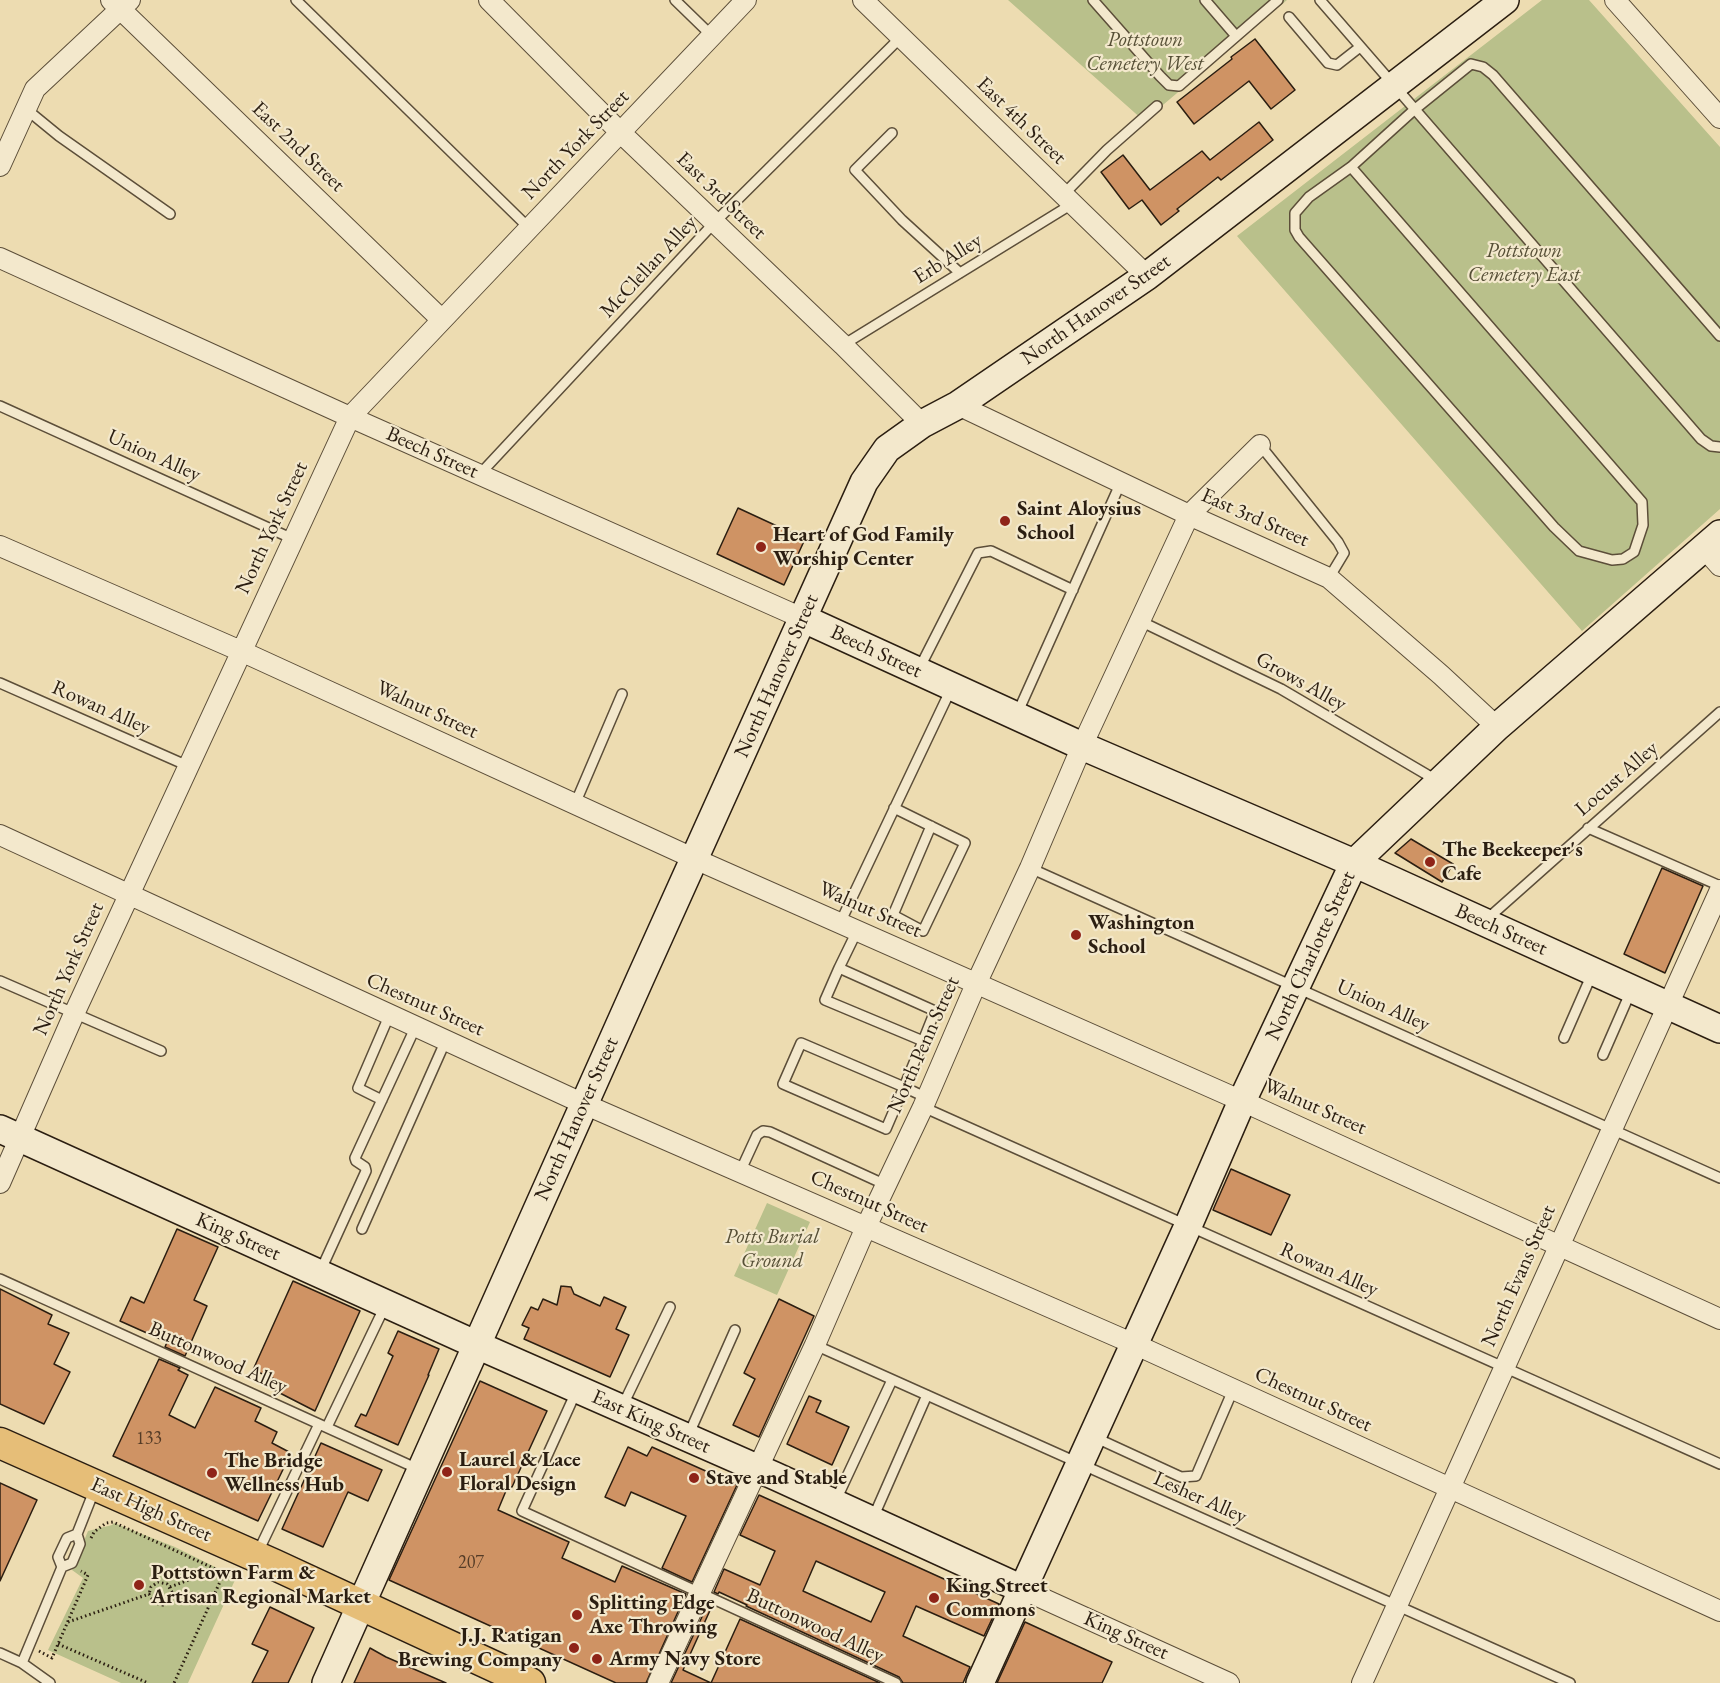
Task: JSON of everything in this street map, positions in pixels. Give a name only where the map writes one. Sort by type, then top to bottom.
[{"type":"main road","name":"East High Street","points":[[0,1443],[530,1683]]},
{"type":"street","name":"East 3rd Street","points":[[489,0],[621,133],[843,345],[922,424]]},
{"type":"street","name":"North York Street","points":[[0,1183],[10,1134],[74,1014],[350,417],[746,0]]},
{"type":"street","name":"East 4th Street","points":[[863,0],[1148,276]]},
{"type":"street","name":"North Hanover Street","points":[[326,1683],[802,618],[864,482],[887,449],[922,424],[958,405],[1148,276],[1505,0]]},
{"type":"street","points":[[1615,0],[1720,118]]},
{"type":"street","points":[[0,166],[35,89],[121,3]]},
{"type":"street","name":"East 2nd Street","points":[[121,3],[442,320]]},
{"type":"street","name":"Beech Street","points":[[0,258],[1082,746],[1354,864],[1720,1029]]},
{"type":"street","name":"East 3rd Street","points":[[958,405],[1189,515],[1329,578],[1441,675],[1497,728]]},
{"type":"street","name":"North Penn Street","points":[[658,1683],[815,1345],[866,1227],[925,1103],[976,984],[1030,868],[1082,746],[1189,515],[1260,445]]},
{"type":"street","name":"Walnut Street","points":[[0,546],[243,652],[695,859],[1242,1101],[1720,1319]]},
{"type":"street","name":"North Charlotte Street","points":[[1022,1589],[1188,1226],[1242,1101],[1354,864],[1497,728],[1715,549]]},
{"type":"street","name":"Chestnut Street","points":[[0,835],[584,1104],[1134,1344],[1720,1611]]},
{"type":"street","name":"North Evans Street","points":[[1362,1683],[1720,888]]},
{"type":"street","name":"King Street","points":[[10,1134],[477,1345]]},
{"type":"street","name":"East King Street","points":[[477,1345],[757,1468],[1022,1589]]},
{"type":"street","points":[[980,1683],[1022,1589]]},
{"type":"street","name":"King Street","points":[[1022,1589],[1229,1683]]},
{"type":"lane","points":[[296,0],[529,228]]},
{"type":"lane","points":[[675,0],[712,36]]},
{"type":"lane","points":[[1094,0],[1160,76],[1169,84],[1179,86],[1278,0]]},
{"type":"lane","points":[[1205,0],[1236,36]]},
{"type":"lane","points":[[1320,0],[1701,439],[1711,446],[1720,447]]},
{"type":"lane","points":[[1289,17],[1328,63],[1337,65],[1360,47]]},
{"type":"lane","name":"McClellan Alley","points":[[479,475],[714,223],[901,38]]},
{"type":"lane","points":[[1351,167],[1642,502],[1643,525],[1634,552],[1623,559],[1612,560],[1579,551],[1554,528],[1299,237],[1295,230],[1296,213],[1310,197],[1351,167],[1414,110],[1471,64],[1483,67],[1509,93],[1720,336]]},
{"type":"lane","name":"Erb Alley","points":[[843,345],[960,273],[1068,200],[1107,150],[1156,106]]},
{"type":"lane","points":[[26,109],[170,214]]},
{"type":"lane","points":[[892,133],[855,170],[902,220],[960,273]]},
{"type":"lane","name":"Union Alley","points":[[0,406],[293,539]]},
{"type":"lane","points":[[1260,445],[1344,552],[1329,578]]},
{"type":"lane","points":[[1016,716],[1121,482]]},
{"type":"lane","points":[[918,671],[978,553],[991,550],[1073,590]]},
{"type":"lane","name":"Grows Alley","points":[[1140,621],[1281,688],[1440,782]]},
{"type":"lane","name":"Rowan Alley","points":[[0,683],[188,766]]},
{"type":"lane","points":[[923,1041],[825,1000],[839,968],[848,927],[894,807],[952,687]]},
{"type":"lane","points":[[575,804],[622,694]]},
{"type":"lane","name":"Locust Alley","points":[[1484,922],[1720,712]]},
{"type":"lane","points":[[894,807],[965,843],[923,931],[893,915],[931,826]]},
{"type":"lane","points":[[1588,828],[1720,888]]},
{"type":"lane","name":"Union Alley","points":[[1030,868],[1720,1178]]},
{"type":"lane","points":[[839,968],[935,1011],[904,1087]]},
{"type":"lane","points":[[1564,1038],[1593,972]]},
{"type":"lane","points":[[0,981],[160,1052]]},
{"type":"lane","points":[[1603,1055],[1632,989]]},
{"type":"lane","points":[[382,1100],[358,1088],[389,1016]]},
{"type":"lane","points":[[319,1274],[366,1171],[365,1167],[355,1158],[416,1026]]},
{"type":"lane","points":[[362,1229],[446,1040]]},
{"type":"lane","name":"Rowan Alley","points":[[904,1087],[886,1130],[783,1084],[801,1043],[904,1087],[925,1103],[1188,1226],[1720,1464]]},
{"type":"lane","points":[[740,1172],[757,1135],[763,1131],[770,1132],[886,1185]]},
{"type":"lane","name":"Buttonwood Alley","points":[[0,1279],[421,1470]]},
{"type":"lane","points":[[256,1557],[386,1304]]},
{"type":"lane","points":[[621,1409],[670,1307]]},
{"type":"lane","points":[[687,1438],[735,1330]]},
{"type":"lane","name":"Lesher Alley","points":[[815,1345],[1570,1683]]},
{"type":"lane","points":[[835,1503],[892,1380]]},
{"type":"lane","name":"Buttonwood Alley","points":[[577,1389],[522,1511],[896,1683]]},
{"type":"lane","points":[[1091,1436],[1181,1477],[1196,1476],[1233,1390]]},
{"type":"lane","points":[[872,1520],[927,1395]]},
{"type":"lane","points":[[62,1567],[72,1563],[80,1544],[77,1534],[96,1485]]},
{"type":"lane","points":[[22,1663],[62,1567],[58,1557],[67,1538],[77,1534]]},
{"type":"lane","points":[[0,1653],[22,1663],[50,1683]]},
{"type":"path","points":[[86,1545],[94,1533],[106,1523],[112,1522],[224,1573],[174,1683]]},
{"type":"path","points":[[52,1658],[88,1575],[76,1568]]},
{"type":"path","points":[[170,1587],[215,1570]]},
{"type":"path","points":[[158,1582],[165,1583],[172,1592],[171,1599],[163,1605],[155,1603],[149,1594],[151,1587],[158,1582]]},
{"type":"path","points":[[68,1622],[149,1594]]},
{"type":"path","points":[[58,1644],[148,1683]]},
{"type":"green space","name":"Pottstown Cemetery West","points":[[1008,0],[1287,0],[1144,121]]},
{"type":"green space","name":"Pottstown Cemetery East","points":[[1542,0],[1589,0],[1720,147],[1720,509],[1582,631],[1237,236]]},
{"type":"green space","name":"Potts Burial Ground","points":[[767,1203],[810,1222],[777,1295],[734,1276]]},
{"type":"green space","points":[[114,1523],[175,1547],[225,1572],[235,1580],[188,1683],[121,1683],[48,1650],[83,1578],[72,1570],[88,1531]]},
{"type":"building","points":[[1255,39],[1295,90],[1271,109],[1249,81],[1194,124],[1177,102]]},
{"type":"building","points":[[1259,122],[1273,140],[1221,180],[1218,177],[1177,209],[1179,211],[1161,225],[1142,200],[1129,209],[1101,172],[1123,155],[1150,190],[1202,151],[1210,160]]},
{"type":"building","name":"Heart of God Family Worship Center","points":[[738,508],[805,539],[784,585],[717,554]]},
{"type":"building","name":"The Beekeeper's Cafe","points":[[1411,839],[1453,864],[1442,882],[1395,853]]},
{"type":"building","points":[[1662,868],[1703,886],[1665,973],[1624,954]]},
{"type":"building","points":[[1231,1169],[1290,1195],[1271,1235],[1213,1210]]},
{"type":"building","points":[[177,1229],[218,1247],[194,1300],[207,1306],[185,1356],[165,1347],[167,1342],[120,1321],[131,1297],[144,1303]]},
{"type":"building","points":[[293,1281],[360,1311],[315,1411],[272,1389],[277,1380],[253,1370]]},
{"type":"building","points":[[561,1286],[571,1287],[574,1294],[600,1306],[604,1297],[626,1307],[616,1329],[629,1335],[610,1377],[524,1339],[529,1328],[522,1325],[531,1307],[538,1310],[543,1299],[557,1305]]},
{"type":"building","points":[[0,1289],[52,1315],[48,1324],[69,1333],[54,1364],[70,1372],[44,1424],[0,1404]]},
{"type":"building","points":[[779,1299],[814,1316],[759,1437],[733,1425],[755,1379],[744,1373]]},
{"type":"building","points":[[398,1331],[439,1349],[398,1445],[355,1426],[361,1414],[366,1416],[393,1356],[388,1353]]},
{"type":"building","points":[[159,1359],[180,1368],[178,1370],[188,1375],[169,1415],[195,1428],[215,1387],[261,1408],[255,1421],[277,1432],[272,1443],[291,1453],[258,1521],[113,1456]]},
{"type":"building","points":[[480,1381],[547,1411],[512,1487],[508,1486],[498,1510],[569,1542],[562,1558],[615,1582],[622,1566],[686,1594],[646,1683],[616,1683],[389,1580]]},
{"type":"building","points":[[809,1396],[821,1401],[816,1412],[849,1427],[832,1465],[787,1444]]},
{"type":"building","points":[[321,1443],[382,1470],[368,1501],[348,1492],[323,1547],[282,1529]]},
{"type":"building","points":[[628,1447],[647,1456],[652,1447],[737,1485],[692,1582],[662,1568],[686,1516],[631,1492],[625,1506],[605,1497]]},
{"type":"building","points":[[0,1483],[37,1500],[0,1581]]},
{"type":"building","name":"King Street Commons","points":[[759,1495],[999,1604],[984,1636],[916,1606],[903,1636],[970,1667],[963,1683],[903,1683],[899,1677],[719,1592],[718,1594],[714,1592],[724,1569],[760,1585],[775,1551],[740,1535]],"holes":[[[816,1561],[885,1592],[871,1622],[803,1591]]]},
{"type":"building","points":[[708,1604],[712,1606],[683,1670],[711,1683],[671,1683]]},
{"type":"building","points":[[270,1607],[314,1628],[288,1683],[252,1683],[268,1651],[252,1644]]},
{"type":"building","points":[[740,1619],[880,1683],[711,1683]]},
{"type":"building","points":[[1025,1622],[1112,1662],[1102,1683],[997,1683]]},
{"type":"building","points":[[370,1648],[386,1657],[446,1683],[354,1683]]},
{"type":"place","name":"Saint Aloysius School","points":[[1005,521]]},
{"type":"place","name":"Heart of God Family Worship Center","points":[[761,547]]},
{"type":"place","name":"The Beekeeper's Cafe","points":[[1430,862]]},
{"type":"place","name":"Washington School","points":[[1076,935]]},
{"type":"place","name":"Laurel & Lace Floral Design","points":[[447,1472]]},
{"type":"place","name":"The Bridge Wellness Hub","points":[[212,1473]]},
{"type":"place","name":"Stave and Stable","points":[[694,1478]]},
{"type":"place","name":"Pottstown Farm & Artisan Regional Market","points":[[139,1585]]},
{"type":"place","name":"King Street Commons","points":[[934,1598]]},
{"type":"place","name":"Splitting Edge Axe Throwing","points":[[577,1615]]},
{"type":"place","name":"J.J. Ratigan Brewing Company","points":[[574,1648]]},
{"type":"place","name":"Army Navy Store","points":[[597,1659]]}]
